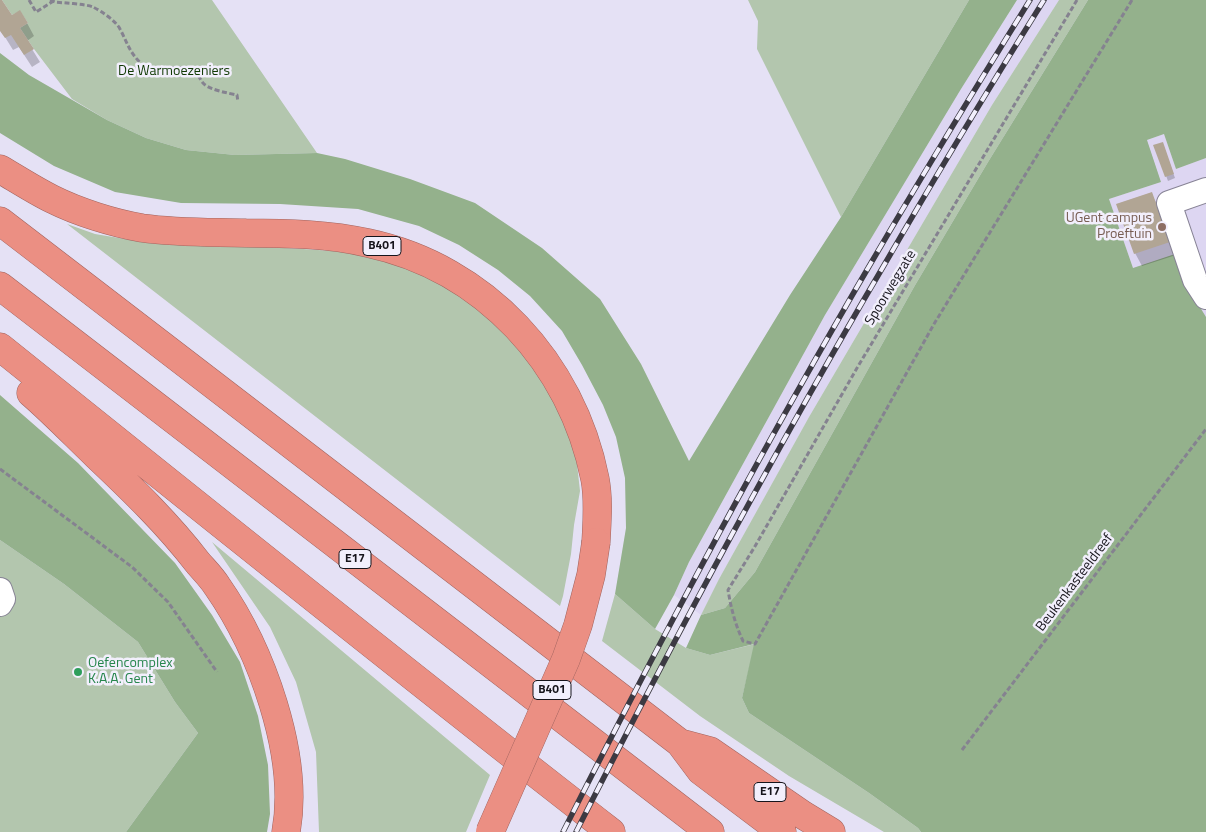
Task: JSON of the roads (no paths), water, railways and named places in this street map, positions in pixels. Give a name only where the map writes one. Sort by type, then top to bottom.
[{"type":"highway","name":"B401","points":[[0,169],[52,198],[82,211],[141,227],[189,233],[247,232],[326,236],[396,250],[428,262],[485,297],[510,319],[535,346],[559,381],[579,425],[587,449],[595,479],[598,505],[596,542],[591,575],[578,625],[566,659],[490,832]]},
{"type":"highway","name":"E17","points":[[0,221],[680,743],[701,771],[782,832]]},
{"type":"highway","name":"E17","points":[[0,286],[710,832]]},
{"type":"highway","points":[[0,347],[463,718],[611,832]]},
{"type":"highway","points":[[0,366],[36,397],[135,492],[180,540],[218,586],[245,632],[265,679],[281,728],[288,770],[289,816],[286,832]]},
{"type":"highway","name":"E17","points":[[680,743],[710,751],[803,816],[831,832]]},
{"type":"lane","points":[[1206,190],[1169,203],[1195,280],[1206,297]]},
{"type":"lane","points":[[0,590],[3,600],[0,604]]},
{"type":"railway","points":[[563,832],[674,617],[830,333],[1030,0]]},
{"type":"railway","points":[[576,832],[687,618],[803,406],[922,200],[1044,0]]},
{"type":"place","name":"UGent campus Proeftuin","points":[[1162,227]]},
{"type":"place","name":"Oefencomplex K.A.A. Gent","points":[[78,672]]},
{"type":"park label","name":"De Warmoezeniers","points":[[174,72]]}]
